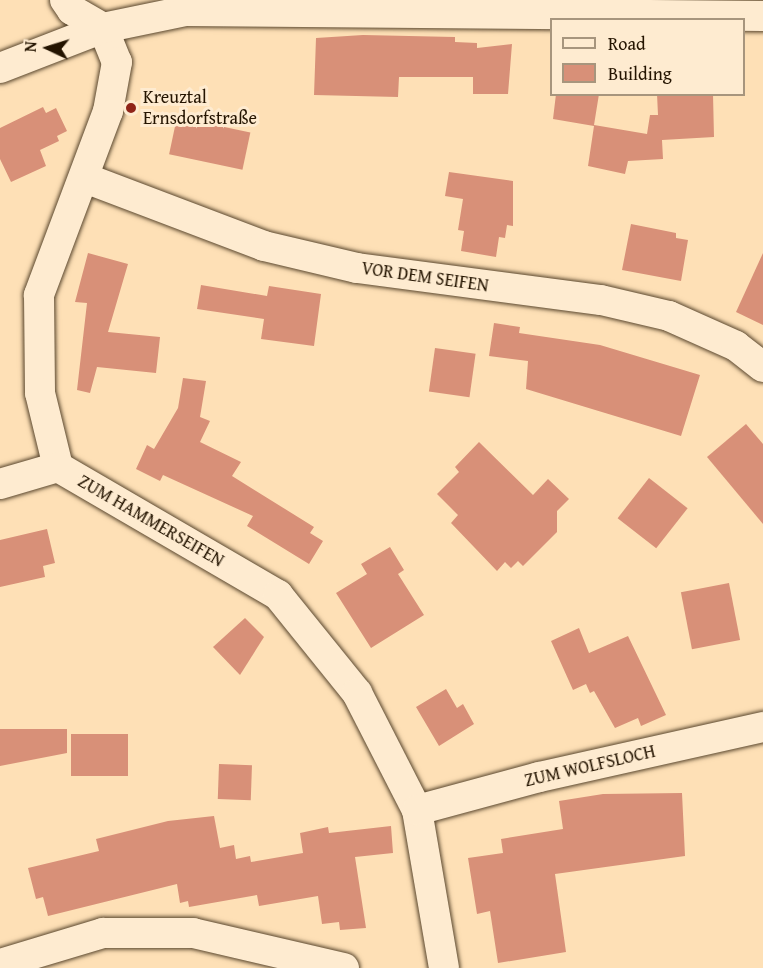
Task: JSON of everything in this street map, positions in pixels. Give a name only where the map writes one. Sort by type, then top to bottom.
[{"type":"street","points":[[65,0],[72,10],[103,28]]},
{"type":"street","points":[[0,68],[103,28],[185,11],[763,16]]},
{"type":"street","name":"ZUM HAMMERSEIFEN","points":[[103,28],[117,62],[108,111],[85,178],[39,295],[40,393],[58,467],[278,595],[357,693],[417,810],[444,968]]},
{"type":"street","name":"VOR DEM SEIFEN","points":[[85,178],[264,246],[322,260],[357,268],[601,300],[669,316],[736,346],[763,367]]},
{"type":"street","points":[[0,484],[58,467]]},
{"type":"street","name":"ZUM WOLFSLOCH","points":[[417,810],[539,777],[763,727]]},
{"type":"street","points":[[0,964],[103,933],[193,933],[344,968]]},
{"type":"building","points":[[363,35],[455,37],[455,42],[477,43],[477,48],[512,44],[508,94],[473,94],[473,77],[399,77],[398,97],[314,95],[316,38]]},
{"type":"building","points":[[556,96],[599,96],[594,125],[647,134],[650,115],[658,115],[657,96],[713,96],[714,137],[662,140],[663,159],[628,161],[625,174],[588,166],[594,126],[553,119]]},
{"type":"building","points":[[43,107],[46,113],[56,108],[67,131],[57,136],[59,141],[40,150],[46,166],[11,182],[0,159],[0,128]]},
{"type":"building","points":[[177,117],[250,133],[242,170],[169,154]]},
{"type":"building","points":[[449,172],[513,181],[513,226],[507,225],[505,238],[499,237],[496,257],[461,251],[464,231],[458,230],[463,199],[445,196]]},
{"type":"building","points":[[631,224],[676,233],[676,238],[688,240],[681,281],[622,270]]},
{"type":"building","points":[[88,253],[128,264],[108,332],[160,337],[156,373],[97,367],[90,393],[77,390],[87,303],[75,302]]},
{"type":"building","points":[[763,253],[763,325],[736,312]]},
{"type":"building","points":[[201,285],[267,296],[269,286],[321,294],[314,346],[261,339],[264,319],[197,309]]},
{"type":"building","points":[[494,323],[520,327],[519,333],[600,345],[700,375],[681,436],[526,389],[528,361],[489,356]]},
{"type":"building","points":[[435,348],[476,354],[469,397],[429,392]]},
{"type":"building","points":[[183,378],[206,381],[200,417],[210,421],[200,442],[241,462],[232,476],[314,527],[310,533],[323,541],[309,564],[247,526],[253,516],[163,475],[160,481],[136,469],[147,445],[154,449],[178,408]]},
{"type":"building","points":[[746,424],[763,444],[763,524],[707,457]]},
{"type":"building","points":[[479,442],[533,495],[548,479],[569,499],[557,511],[557,532],[523,566],[518,561],[511,568],[505,562],[497,571],[451,523],[458,515],[437,494],[459,472],[455,467]]},
{"type":"building","points":[[649,478],[688,508],[656,548],[618,518]]},
{"type":"building","points":[[47,529],[55,563],[43,566],[45,577],[0,587],[0,540]]},
{"type":"building","points":[[390,547],[404,570],[398,574],[424,615],[371,648],[336,593],[367,574],[361,564]]},
{"type":"building","points":[[729,583],[740,640],[692,649],[681,592]]},
{"type":"building","points":[[245,618],[264,637],[240,675],[213,647]]},
{"type":"building","points":[[579,628],[589,653],[628,636],[666,715],[641,726],[638,718],[615,728],[594,691],[590,693],[586,684],[573,690],[551,641]]},
{"type":"building","points":[[446,689],[457,708],[463,704],[474,724],[439,746],[416,707]]},
{"type":"building","points":[[0,729],[67,729],[67,753],[0,766]]},
{"type":"building","points":[[71,734],[128,734],[128,776],[71,776]]},
{"type":"building","points":[[219,764],[252,765],[251,800],[218,799]]},
{"type":"building","points":[[682,793],[685,856],[555,874],[566,952],[498,963],[490,911],[477,914],[468,858],[503,853],[501,839],[563,829],[559,801],[603,794]]},
{"type":"building","points":[[214,816],[220,848],[234,845],[236,859],[250,856],[251,862],[303,853],[300,833],[328,827],[329,833],[391,826],[393,853],[355,857],[366,928],[340,930],[339,922],[322,924],[318,896],[259,906],[257,895],[189,907],[188,901],[180,903],[177,884],[48,916],[43,897],[36,899],[28,868],[99,851],[96,839],[168,821]]},
{"type":"place","name":"Kreuztal Ernsdorfstraße","points":[[131,108]]}]
